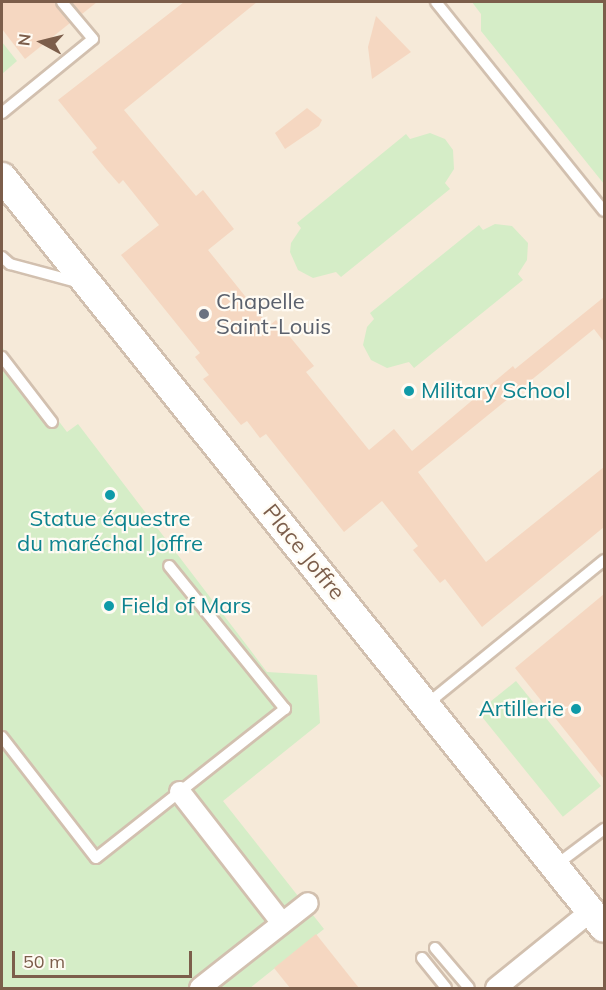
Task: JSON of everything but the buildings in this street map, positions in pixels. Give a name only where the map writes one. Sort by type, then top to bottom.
[{"type":"main road","name":"Place Joffre","points":[[2,177],[598,920]]},
{"type":"street","points":[[180,792],[282,923]]},
{"type":"street","points":[[200,988],[308,903]]},
{"type":"street","points":[[496,988],[598,920]]},
{"type":"lane","points":[[2,113],[93,39],[62,2]]},
{"type":"lane","points":[[436,2],[604,211]]},
{"type":"lane","points":[[2,257],[10,264],[89,286]]},
{"type":"lane","points":[[2,357],[52,422]]},
{"type":"lane","points":[[427,704],[604,560]]},
{"type":"lane","points":[[2,737],[96,858],[285,709],[169,566]]},
{"type":"lane","points":[[556,865],[604,829]]},
{"type":"lane","points":[[435,948],[469,988]]},
{"type":"lane","points":[[422,958],[446,988]]},
{"type":"shaded area","points":[[2,2],[604,2],[604,988],[2,988]]},
{"type":"green space","points":[[472,2],[604,2],[604,184],[481,31],[481,14]]},
{"type":"green space","points":[[2,42],[17,61],[2,74]]},
{"type":"green space","points":[[430,133],[445,139],[453,150],[454,169],[445,183],[450,189],[341,277],[336,272],[313,278],[298,270],[290,252],[291,243],[301,228],[297,223],[406,134],[410,139]]},
{"type":"green space","points":[[495,224],[512,226],[528,243],[527,260],[518,274],[523,280],[414,368],[409,362],[387,368],[371,360],[363,345],[367,327],[374,319],[370,313],[479,225],[483,230]]},
{"type":"green space","name":"Field of Mars","points":[[2,347],[67,432],[78,424],[267,672],[317,675],[320,723],[223,801],[324,929],[250,988],[2,988]]},
{"type":"green space","points":[[516,681],[601,786],[563,817],[478,712]]},
{"type":"place","name":"Chapelle Saint-Louis","points":[[204,314]]},
{"type":"place","name":"Military School","points":[[409,391]]},
{"type":"place","name":"Statue équestre du maréchal Joffre","points":[[110,495]]},
{"type":"place","name":"Field of Mars","points":[[109,606]]},
{"type":"place","name":"Artillerie","points":[[576,709]]}]
